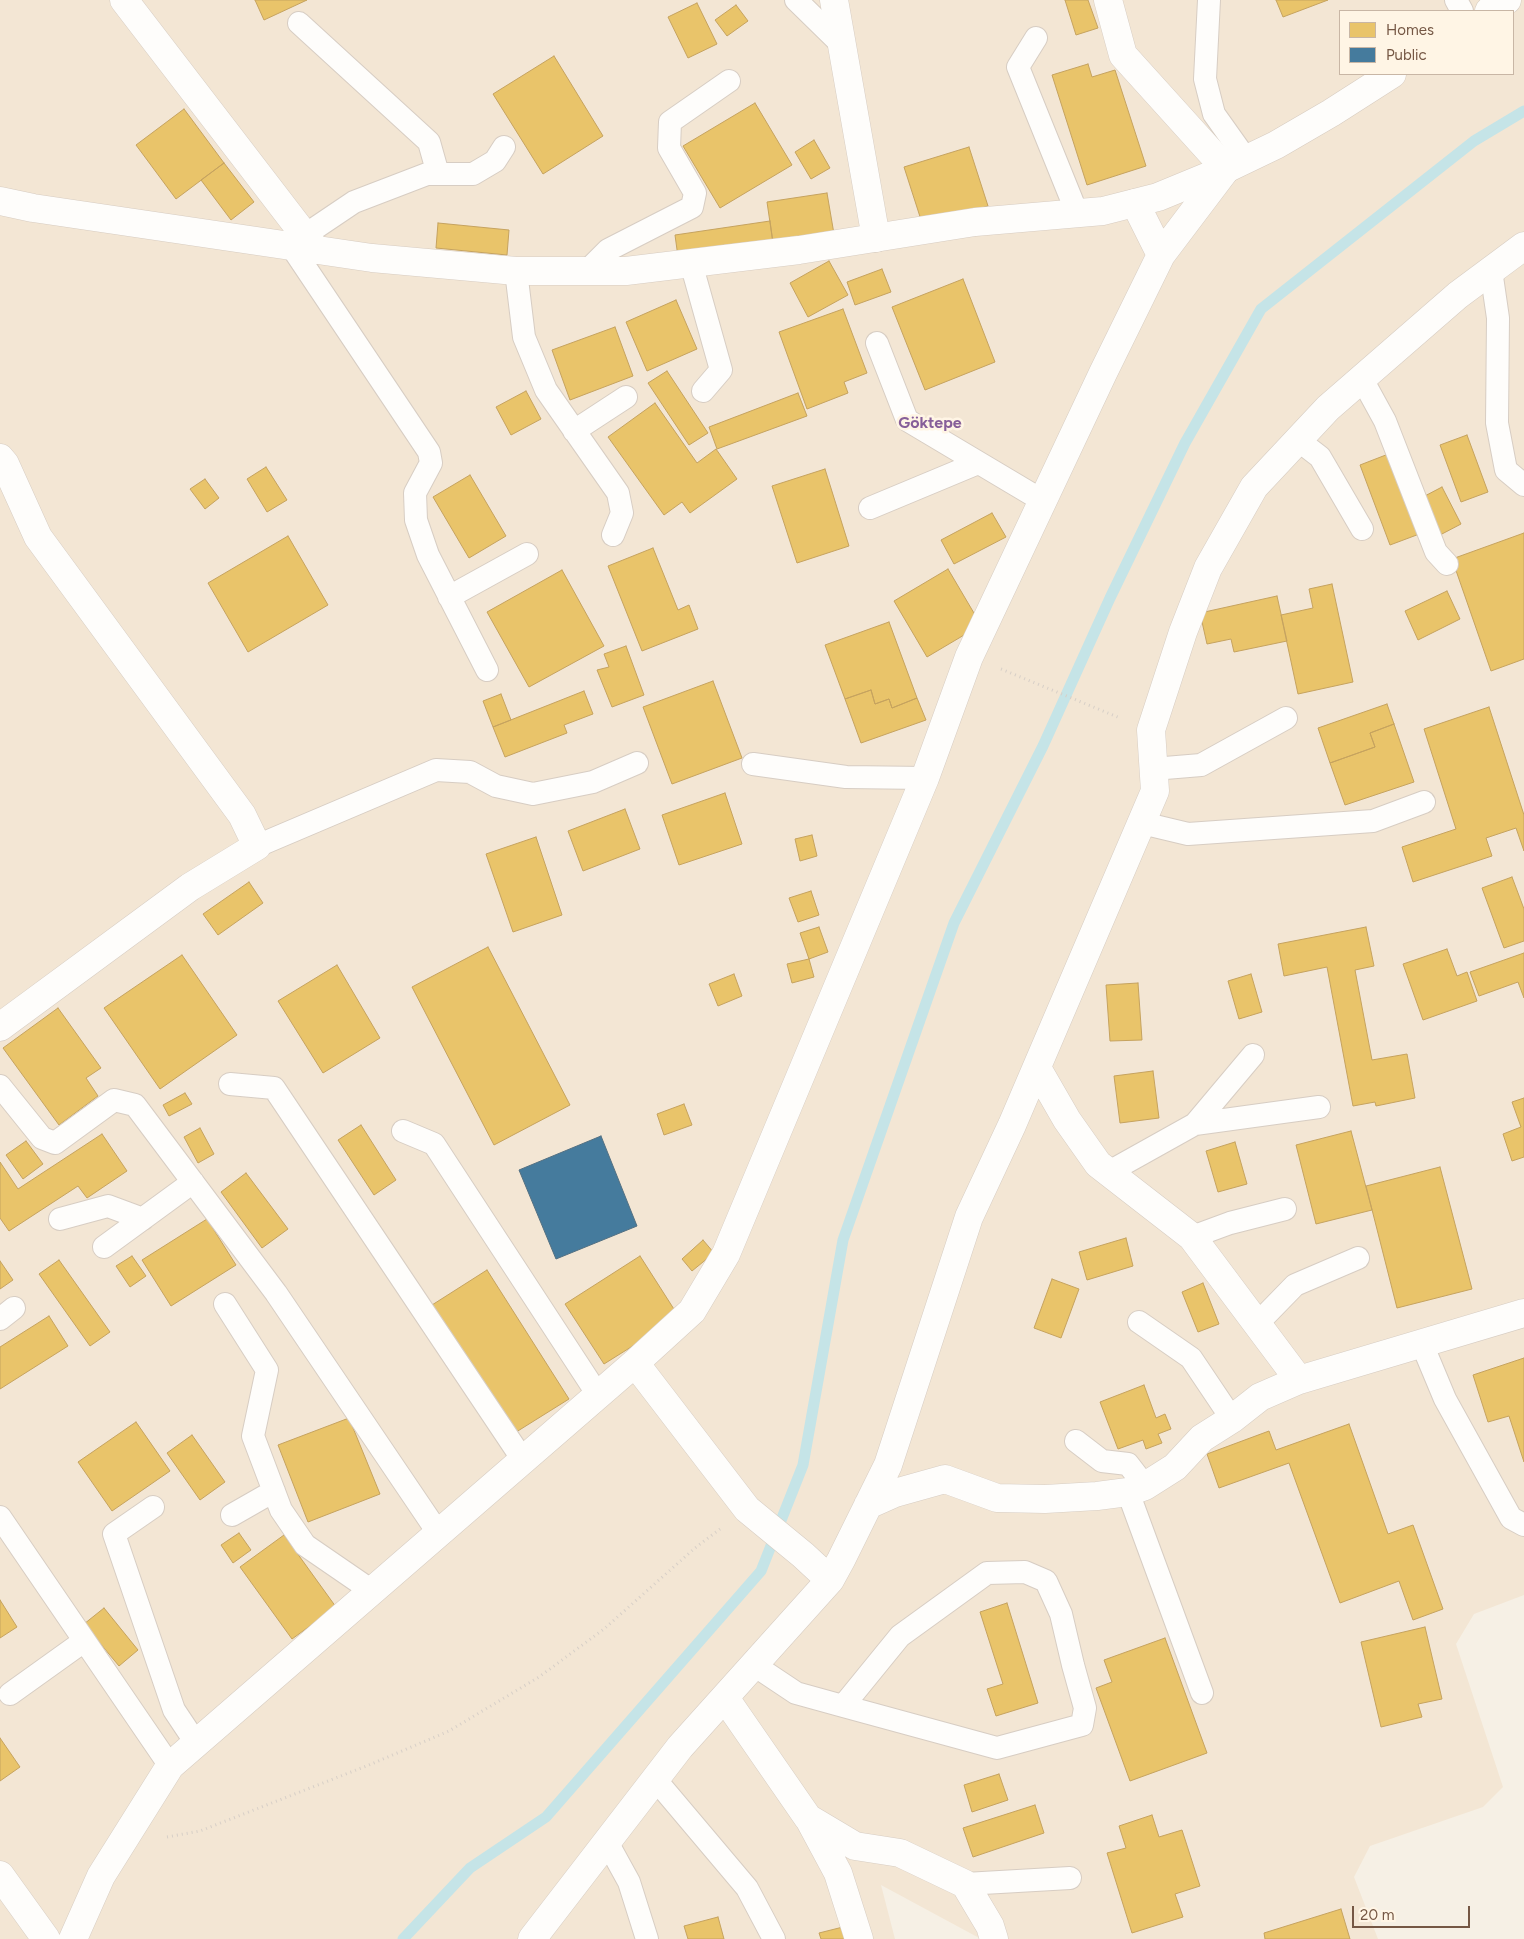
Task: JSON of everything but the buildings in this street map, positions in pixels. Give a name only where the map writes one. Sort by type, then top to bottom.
[{"type":"street","points":[[124,0],[304,244]]},
{"type":"street","points":[[834,0],[876,238]]},
{"type":"street","points":[[1108,0],[1123,55],[1236,164]]},
{"type":"street","points":[[1491,10],[1507,0]]},
{"type":"street","points":[[0,201],[33,208],[304,244],[372,258],[516,271],[626,271],[799,250],[975,222],[1103,211],[1135,203],[1158,197],[1236,164],[1332,113],[1390,75]]},
{"type":"street","points":[[73,1939],[101,1876],[170,1766],[439,1534],[692,1311],[726,1254],[925,778],[969,657],[1103,373],[1161,255],[1236,164]]},
{"type":"street","points":[[1135,203],[1161,255]]},
{"type":"street","points":[[532,1939],[680,1747],[830,1580],[841,1560],[888,1464],[969,1217],[1012,1126],[1155,791],[1151,730],[1183,632],[1208,568],[1254,487],[1328,408],[1458,296],[1524,246]]},
{"type":"street","points":[[0,458],[5,464],[38,537],[242,815],[257,846],[190,887],[0,1027]]},
{"type":"street","points":[[1037,1068],[1067,1120],[1098,1164],[1192,1237],[1299,1380]]},
{"type":"street","points":[[868,1505],[895,1493],[945,1479],[997,1498],[1046,1499],[1136,1489],[1175,1467],[1202,1438],[1232,1419],[1260,1397],[1299,1380],[1524,1313]]},
{"type":"street","points":[[635,1362],[747,1509],[830,1580]]},
{"type":"street","points":[[724,1698],[808,1818],[838,1873],[859,1939]]},
{"type":"street","points":[[808,1818],[854,1846],[900,1853],[965,1884],[990,1926],[994,1939]]},
{"type":"street","points":[[0,1875],[46,1939]]},
{"type":"lane","points":[[796,0],[842,45]]},
{"type":"lane","points":[[1209,0],[1205,79],[1214,114],[1236,164]]},
{"type":"lane","points":[[299,24],[429,142],[438,174]]},
{"type":"lane","points":[[1036,38],[1018,67],[1078,213]]},
{"type":"lane","points":[[587,271],[608,250],[692,208],[696,193],[669,148],[670,122],[729,81]]},
{"type":"lane","points":[[487,670],[428,555],[416,520],[416,493],[431,464],[429,452],[304,244],[354,202],[427,174],[473,174],[495,161],[504,146]]},
{"type":"lane","points":[[691,264],[721,370],[703,391]]},
{"type":"lane","points":[[1491,270],[1498,318],[1497,423],[1506,470],[1524,485]]},
{"type":"lane","points":[[516,271],[524,337],[546,390],[618,493],[622,514],[613,535]]},
{"type":"lane","points":[[878,343],[907,420],[1043,502]]},
{"type":"lane","points":[[1362,379],[1384,421],[1436,552],[1447,564]]},
{"type":"lane","points":[[574,431],[626,397]]},
{"type":"lane","points":[[1298,440],[1320,457],[1362,529]]},
{"type":"lane","points":[[870,508],[978,462]]},
{"type":"lane","points":[[448,597],[527,554]]},
{"type":"lane","points":[[1153,769],[1201,765],[1286,718]]},
{"type":"lane","points":[[257,846],[436,770],[470,772],[496,786],[533,794],[593,782],[637,763]]},
{"type":"lane","points":[[753,764],[846,776],[925,778]]},
{"type":"lane","points":[[1142,823],[1188,834],[1373,821],[1424,802]]},
{"type":"lane","points":[[1109,1172],[1195,1124],[1252,1055]]},
{"type":"lane","points":[[230,1084],[274,1088],[522,1460]]},
{"type":"lane","points":[[0,1086],[42,1138],[55,1142],[114,1100],[135,1106],[276,1293],[439,1534]]},
{"type":"lane","points":[[1195,1124],[1318,1107]]},
{"type":"lane","points":[[403,1131],[434,1144],[598,1394]]},
{"type":"lane","points":[[104,1247],[193,1182]]},
{"type":"lane","points":[[60,1219],[108,1206],[143,1219]]},
{"type":"lane","points":[[1192,1237],[1230,1223],[1285,1209]]},
{"type":"lane","points":[[1257,1324],[1295,1286],[1358,1258]]},
{"type":"lane","points":[[225,1304],[267,1370],[253,1436],[281,1510],[305,1545],[372,1591]]},
{"type":"lane","points":[[1139,1322],[1190,1358],[1232,1419]]},
{"type":"lane","points":[[1422,1344],[1445,1399],[1511,1518],[1524,1525]]},
{"type":"lane","points":[[1076,1441],[1102,1461],[1128,1464],[1202,1693]]},
{"type":"lane","points":[[232,1515],[274,1491]]},
{"type":"lane","points":[[153,1506],[114,1534],[174,1710],[196,1743]]},
{"type":"lane","points":[[0,1516],[170,1766]]},
{"type":"lane","points":[[754,1665],[796,1693],[843,1706],[996,1748],[1082,1725],[1085,1708],[1061,1614],[1046,1582],[1025,1572],[986,1573],[900,1636],[843,1706]]},
{"type":"lane","points":[[10,1694],[84,1641]]},
{"type":"lane","points":[[655,1779],[747,1888],[774,1939]]},
{"type":"lane","points":[[606,1842],[629,1882],[646,1939]]},
{"type":"lane","points":[[965,1884],[1070,1878]]},
{"type":"path","points":[[969,657],[1151,730]]},
{"type":"path","points":[[135,1822],[164,1838],[200,1831],[369,1765],[449,1731],[539,1677],[604,1629],[695,1548],[747,1509]]},
{"type":"shaded area","points":[[0,0],[1524,0],[1524,1595],[1474,1614],[1456,1644],[1503,1787],[1483,1807],[1370,1846],[1354,1877],[1378,1939],[981,1939],[881,1885],[895,1939],[0,1939]]},
{"type":"waterway","points":[[403,1939],[470,1868],[546,1817],[761,1571],[803,1465],[843,1240],[954,923],[1043,746],[1110,598],[1185,443],[1261,309],[1474,141],[1524,111]]},
{"type":"district","name":"Göktepe","points":[[930,423]]}]
